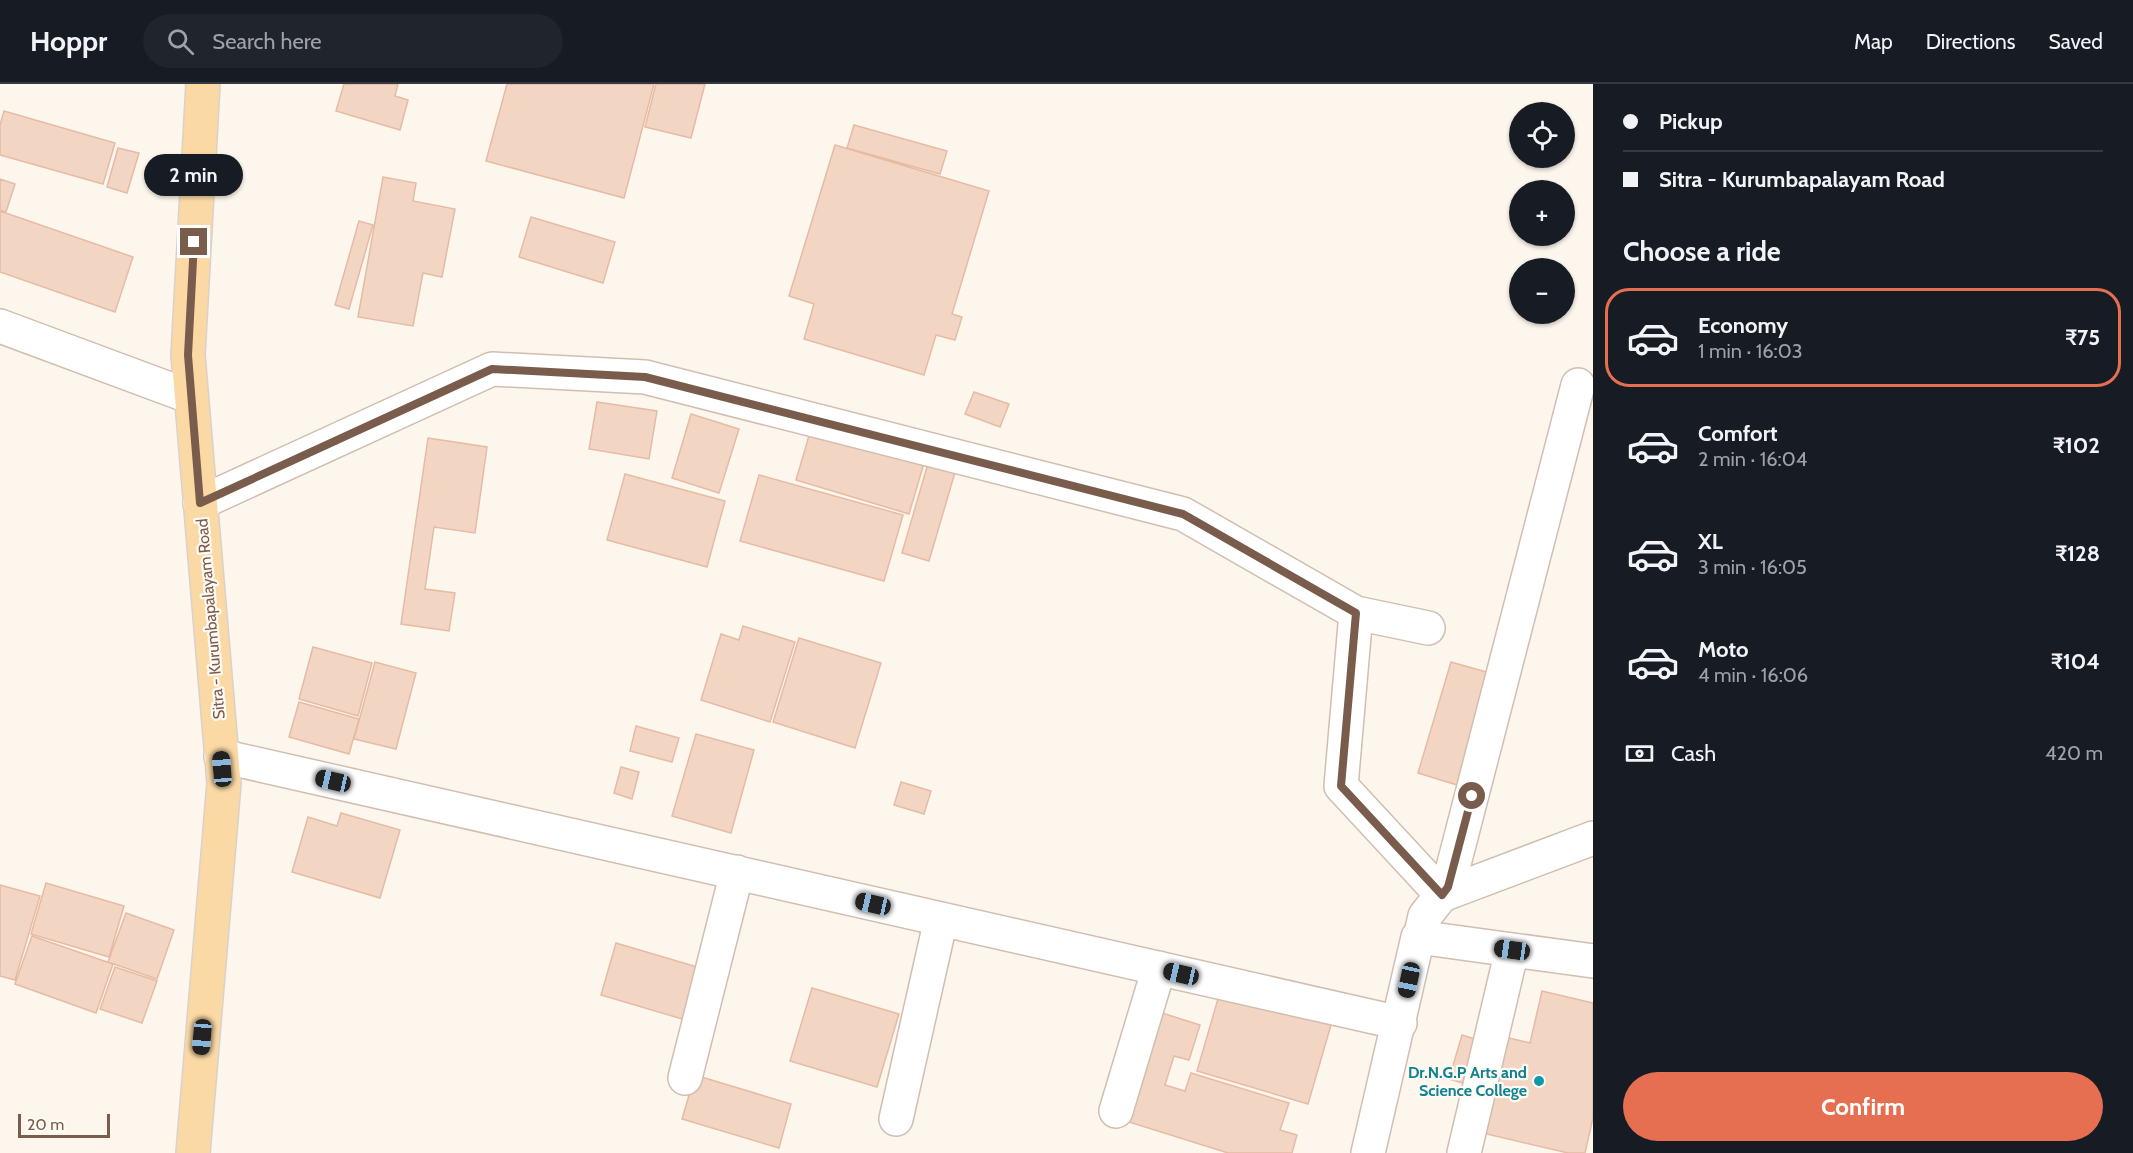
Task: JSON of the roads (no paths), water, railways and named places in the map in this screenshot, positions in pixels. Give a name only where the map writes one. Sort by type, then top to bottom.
[{"type":"main road","name":"Sitra - Kurumbapalayam Road","points":[[193,1153],[224,783],[188,355],[203,84]]},
{"type":"street","points":[[0,326],[191,397]]},
{"type":"street","points":[[200,503],[492,369],[645,377],[1183,514],[1356,613],[1428,628]]},
{"type":"street","points":[[1368,1153],[1425,916],[1448,887],[1578,385]]},
{"type":"street","points":[[1356,613],[1341,786],[1442,895]]},
{"type":"street","points":[[221,756],[1400,1023]]},
{"type":"street","points":[[1442,895],[1593,838]]},
{"type":"street","points":[[685,1078],[737,872]]},
{"type":"street","points":[[896,1119],[941,919]]},
{"type":"street","points":[[1420,938],[1593,961]]},
{"type":"street","points":[[1464,1153],[1512,950]]},
{"type":"street","points":[[1116,1111],[1159,969]]},
{"type":"place","name":"Dr.N.G.P Arts and Science College","points":[[1539,1081]]}]
